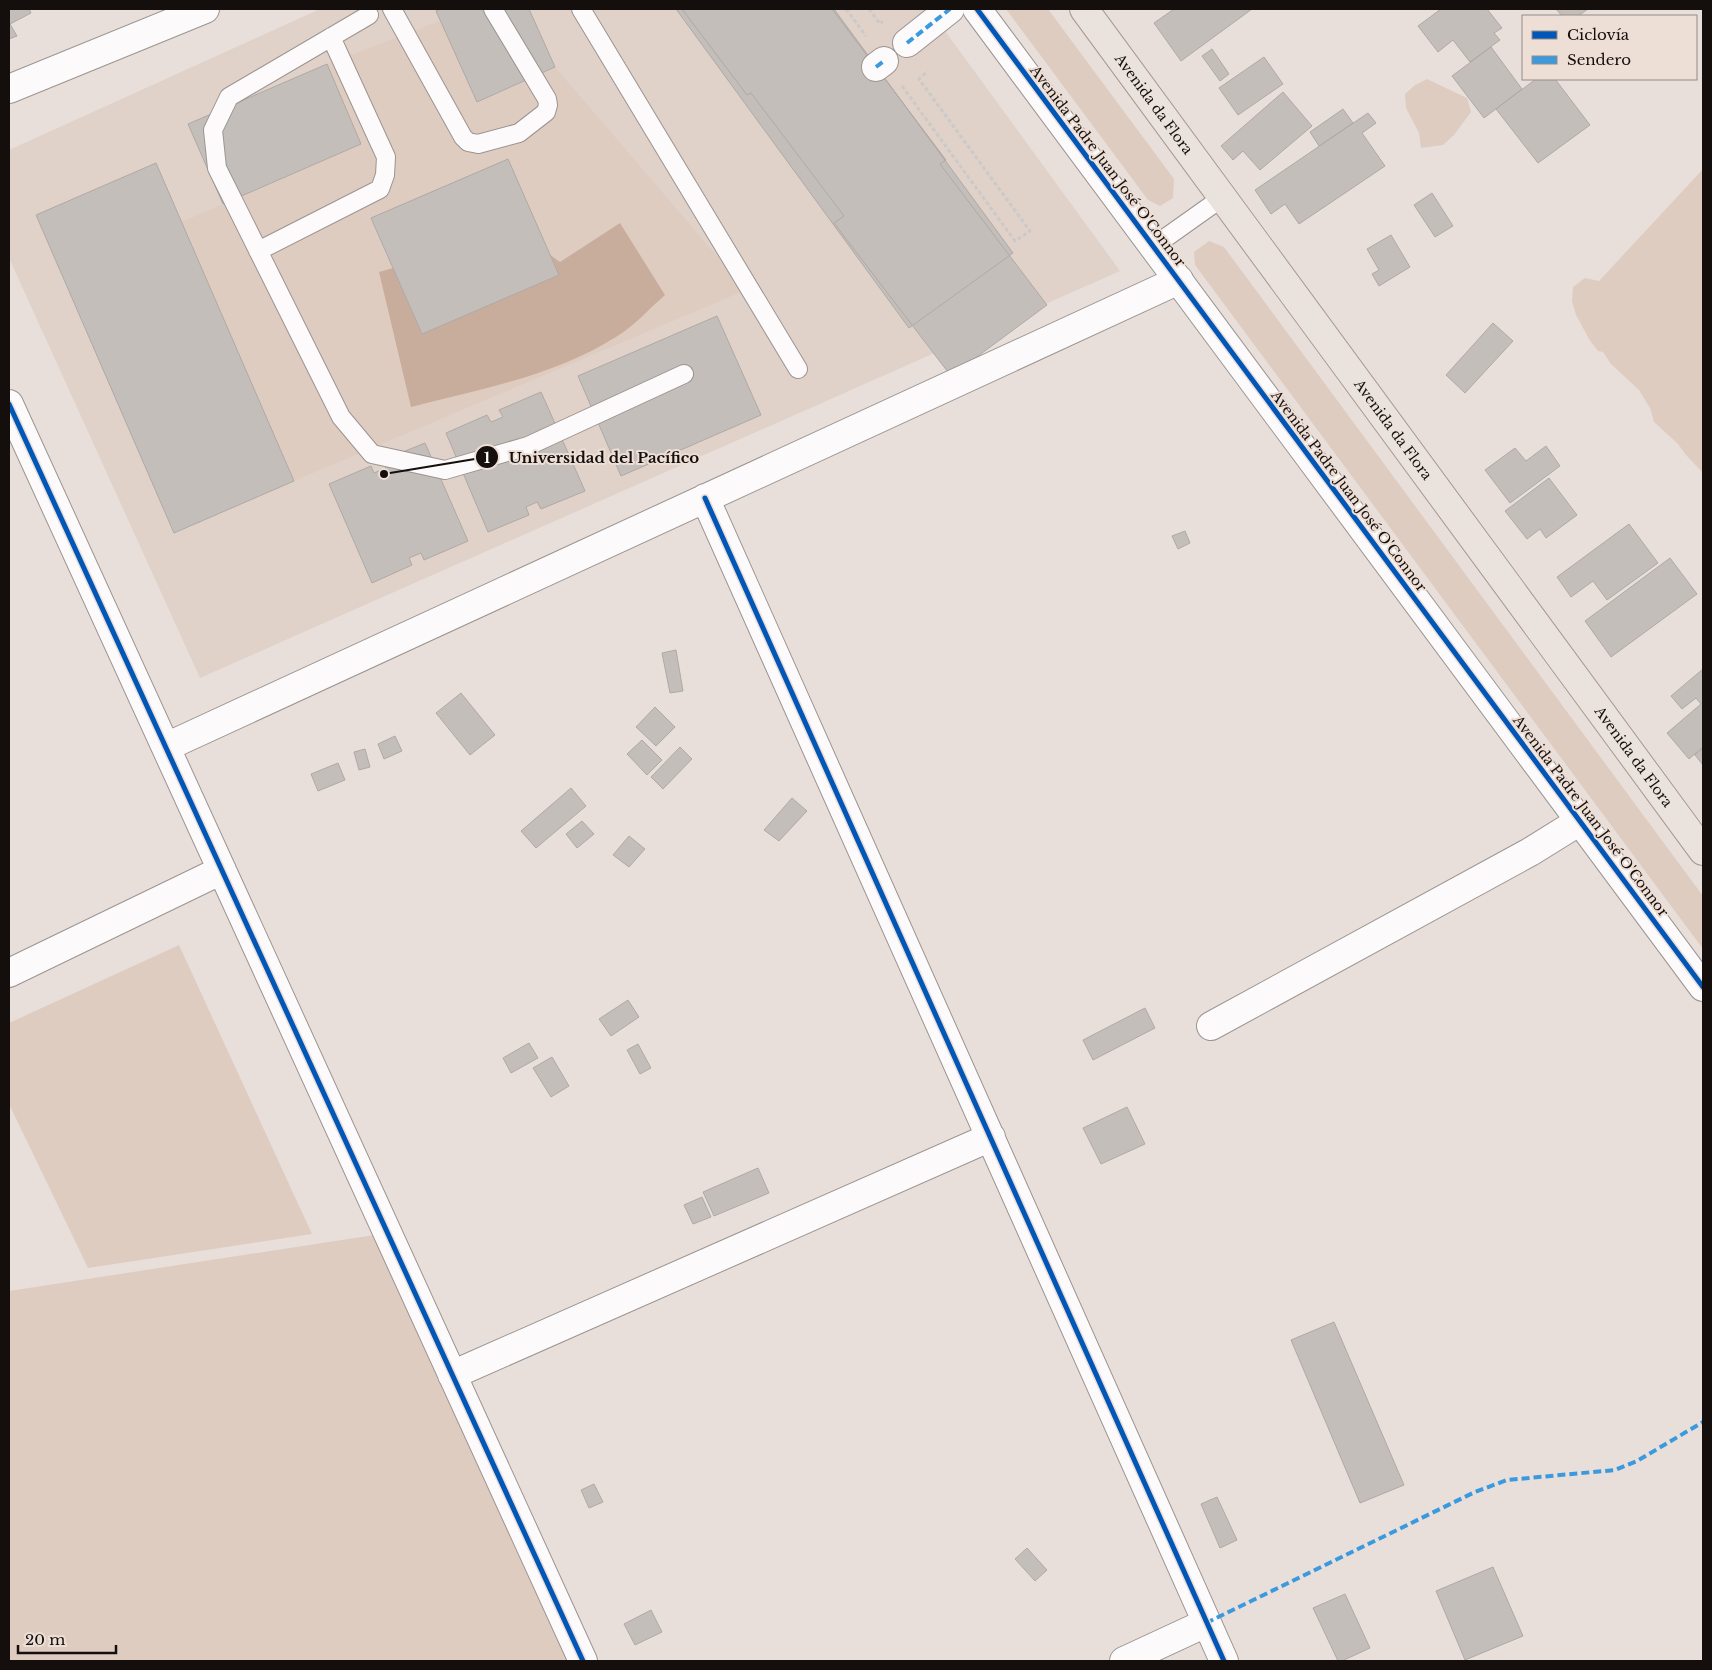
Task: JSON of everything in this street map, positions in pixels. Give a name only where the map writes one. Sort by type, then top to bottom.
[{"type":"main road","name":"Avenida da Flora","points":[[1084,9],[1703,851]]},
{"type":"street","points":[[9,89],[205,9]]},
{"type":"street","points":[[907,43],[950,9]]},
{"type":"street","name":"Avenida Padre Juan José O'Connor","points":[[977,9],[1703,987]]},
{"type":"street","points":[[166,747],[1179,280]]},
{"type":"street","points":[[9,404],[583,1661]]},
{"type":"street","points":[[705,498],[1224,1661]]},
{"type":"street","points":[[1211,1026],[1530,852],[1580,821]]},
{"type":"street","points":[[9,973],[222,870]]},
{"type":"street","points":[[452,1375],[991,1137]]},
{"type":"street","points":[[1124,1661],[1206,1623]]},
{"type":"lane","points":[[392,9],[464,137],[468,142],[478,144],[519,133],[546,112],[548,105],[547,99],[493,9]]},
{"type":"lane","points":[[581,9],[798,369]]},
{"type":"lane","points":[[373,11],[229,97],[213,130],[217,168],[341,417],[372,454],[445,470],[528,446],[684,374]]},
{"type":"lane","points":[[258,251],[380,189],[385,175],[386,157],[331,37]]},
{"type":"lane","points":[[1154,246],[1223,198]]},
{"type":"path","points":[[869,9],[880,24],[888,17]]},
{"type":"path","points":[[880,64],[1016,241],[1030,231],[919,79],[928,71]]},
{"type":"shaded area","points":[[320,9],[929,9],[1120,271],[200,678],[9,258],[9,150]]},
{"type":"shaded area","points":[[1006,9],[1048,9],[1174,179],[1173,198],[1160,206],[1148,200]]},
{"type":"shaded area","points":[[440,21],[477,101],[555,67],[746,290],[294,481],[182,222],[361,144],[327,64]]},
{"type":"shaded area","points":[[1427,79],[1467,98],[1471,112],[1454,135],[1443,145],[1421,148],[1419,133],[1406,108],[1405,94],[1415,85]]},
{"type":"shaded area","points":[[1703,169],[1703,473],[1678,444],[1654,422],[1650,408],[1639,390],[1611,364],[1603,352],[1598,351],[1576,315],[1572,301],[1573,287],[1585,278],[1599,281]]},
{"type":"shaded area","points":[[620,223],[665,295],[635,323],[622,333],[592,350],[542,372],[411,407],[379,272],[481,243],[542,249],[560,262]]},
{"type":"shaded area","points":[[1209,241],[1224,247],[1703,896],[1703,949],[1195,265],[1194,252]]},
{"type":"shaded area","points":[[179,945],[312,1234],[88,1268],[9,1104],[9,1023]]},
{"type":"shaded area","points":[[374,1235],[568,1661],[9,1661],[9,1291]]},
{"type":"building","points":[[9,9],[29,9],[31,13],[10,24],[17,36],[9,39]]},
{"type":"building","points":[[440,9],[529,9],[555,67],[477,102],[436,11]]},
{"type":"building","points":[[676,9],[834,9],[1013,253],[909,328]]},
{"type":"building","points":[[682,9],[832,9],[946,160],[940,164],[1047,305],[951,376],[834,223],[844,216],[751,93],[747,95]]},
{"type":"building","points":[[1174,9],[1252,9],[1181,61],[1154,23]]},
{"type":"building","points":[[1441,9],[1487,9],[1502,28],[1494,33],[1500,40],[1470,62],[1453,40],[1438,52],[1418,26]]},
{"type":"building","points":[[1556,9],[1588,9],[1579,15],[1561,15]]},
{"type":"building","points":[[1491,47],[1522,89],[1484,118],[1452,76]]},
{"type":"building","points":[[1212,49],[1229,74],[1220,81],[1202,56]]},
{"type":"building","points":[[1264,57],[1283,84],[1238,115],[1219,88]]},
{"type":"building","points":[[327,64],[361,144],[223,204],[188,124]]},
{"type":"building","points":[[1535,80],[1556,80],[1590,125],[1538,163],[1496,109]]},
{"type":"building","points":[[1283,92],[1312,126],[1260,170],[1243,151],[1233,160],[1221,146]]},
{"type":"building","points":[[1343,109],[1353,123],[1319,146],[1310,132]]},
{"type":"building","points":[[1368,113],[1376,123],[1362,133],[1385,166],[1299,224],[1285,204],[1271,214],[1255,190]]},
{"type":"building","points":[[508,159],[559,275],[422,334],[371,218]]},
{"type":"building","points":[[156,163],[294,481],[174,533],[36,215]]},
{"type":"building","points":[[1432,193],[1453,226],[1435,237],[1414,205]]},
{"type":"building","points":[[1391,235],[1410,267],[1379,286],[1372,274],[1379,270],[1367,249]]},
{"type":"building","points":[[717,316],[761,415],[621,476],[578,376]]},
{"type":"building","points":[[1493,323],[1513,341],[1465,393],[1446,375]]},
{"type":"building","points":[[541,392],[585,491],[541,509],[537,502],[526,507],[529,515],[488,532],[446,433],[487,415],[491,422],[503,417],[499,410]]},
{"type":"building","points":[[425,443],[468,541],[424,560],[421,553],[409,558],[412,565],[372,583],[329,484],[371,466],[374,473],[386,468],[383,460]]},
{"type":"building","points":[[1546,446],[1560,466],[1510,503],[1485,470],[1515,448],[1526,461]]},
{"type":"building","points":[[1549,478],[1577,515],[1546,538],[1540,529],[1527,539],[1505,511]]},
{"type":"building","points":[[1629,524],[1658,563],[1607,600],[1593,581],[1571,597],[1557,577]]},
{"type":"building","points":[[1185,531],[1190,543],[1178,549],[1172,536]]},
{"type":"building","points":[[1670,558],[1697,594],[1611,657],[1585,621]]},
{"type":"building","points":[[676,650],[683,691],[670,693],[662,653]]},
{"type":"building","points":[[1703,669],[1703,747],[1689,759],[1667,733],[1701,704],[1696,698],[1682,709],[1671,696]]},
{"type":"building","points":[[461,693],[495,735],[470,755],[436,713]]},
{"type":"building","points":[[655,707],[675,727],[656,746],[636,727]]},
{"type":"building","points":[[395,736],[402,751],[384,759],[378,744]]},
{"type":"building","points":[[642,740],[662,760],[647,775],[627,754]]},
{"type":"building","points":[[680,747],[692,759],[663,789],[651,777]]},
{"type":"building","points":[[1703,748],[1703,765],[1695,755]]},
{"type":"building","points":[[365,749],[370,767],[359,770],[354,752]]},
{"type":"building","points":[[338,763],[345,780],[318,791],[311,774]]},
{"type":"building","points":[[571,788],[586,806],[536,848],[521,831]]},
{"type":"building","points":[[792,798],[807,811],[779,841],[764,830]]},
{"type":"building","points":[[582,821],[594,834],[577,848],[566,834]]},
{"type":"building","points":[[629,836],[645,849],[629,867],[613,855]]},
{"type":"building","points":[[628,1000],[639,1017],[611,1036],[599,1019]]},
{"type":"building","points":[[1145,1008],[1155,1028],[1093,1060],[1083,1040]]},
{"type":"building","points":[[529,1043],[538,1058],[511,1073],[503,1058]]},
{"type":"building","points":[[638,1044],[651,1068],[640,1074],[627,1050]]},
{"type":"building","points":[[552,1057],[569,1086],[551,1097],[533,1068]]},
{"type":"building","points":[[1127,1107],[1145,1144],[1101,1164],[1083,1128]]},
{"type":"building","points":[[758,1168],[769,1193],[714,1216],[703,1192]]},
{"type":"building","points":[[702,1197],[711,1217],[693,1224],[684,1205]]},
{"type":"building","points":[[1334,1322],[1404,1485],[1360,1503],[1291,1340]]},
{"type":"building","points":[[594,1484],[603,1502],[589,1508],[581,1490]]},
{"type":"building","points":[[1217,1497],[1237,1540],[1220,1548],[1201,1504]]},
{"type":"building","points":[[1027,1548],[1047,1570],[1035,1581],[1015,1559]]},
{"type":"building","points":[[1493,1567],[1523,1636],[1465,1660],[1436,1591]]},
{"type":"building","points":[[1345,1594],[1370,1648],[1342,1661],[1338,1661],[1313,1608]]},
{"type":"building","points":[[651,1610],[662,1632],[635,1645],[624,1624]]},
{"type":"marked path","points":[[907,43],[950,9]]},
{"type":"marked path","points":[[876,67],[884,61]]},
{"type":"marked path","points":[[1206,1623],[1475,1492],[1507,1480],[1615,1470],[1637,1461],[1703,1422]]},
{"type":"cycle path","points":[[977,9],[1703,987]]},
{"type":"cycle path","points":[[9,404],[583,1661]]},
{"type":"cycle path","points":[[705,498],[1224,1661]]},
{"type":"place","name":"Universidad del Pacífico","points":[[384,474]]}]
